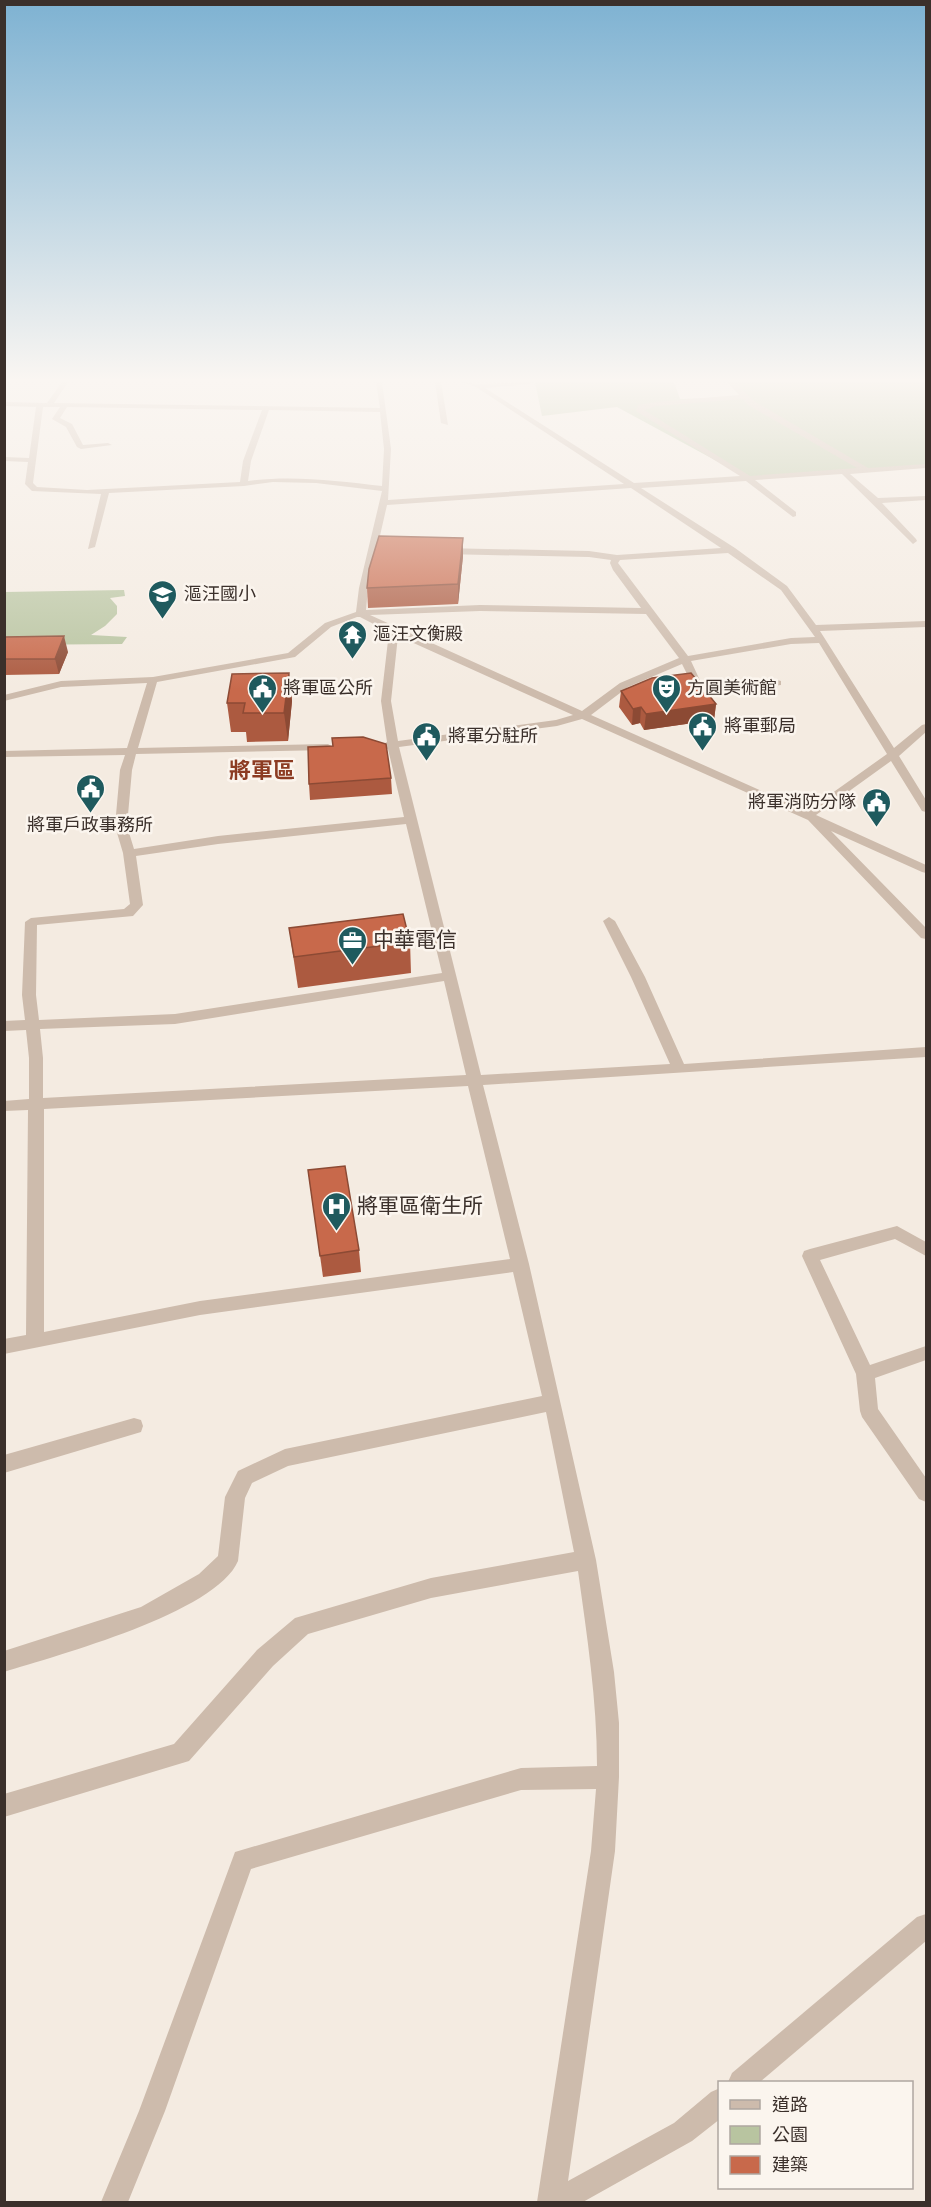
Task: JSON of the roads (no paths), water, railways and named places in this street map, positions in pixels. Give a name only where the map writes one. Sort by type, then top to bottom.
[{"type":"street","points":[[30,485],[35,489],[55,492],[224,485]]},
{"type":"street","points":[[351,485],[386,489]]},
{"type":"street","points":[[386,485],[374,549],[360,601],[361,612],[368,619],[927,869]]},
{"type":"street","points":[[382,503],[646,485]]},
{"type":"street","points":[[757,485],[793,514]]},
{"type":"street","points":[[858,485],[913,541]]},
{"type":"street","points":[[631,486],[732,550],[784,588],[822,640],[927,808]]},
{"type":"street","points":[[91,547],[106,491]]},
{"type":"street","points":[[876,501],[927,498]]},
{"type":"street","points":[[374,549],[385,549]]},
{"type":"street","points":[[430,551],[589,554],[617,558],[732,550]]},
{"type":"street","points":[[617,558],[614,563],[617,570],[685,659],[700,690],[777,683]]},
{"type":"street","points":[[4,698],[62,684],[153,680],[291,655],[305,648],[321,630],[332,622],[361,612],[458,608],[649,611]]},
{"type":"street","points":[[814,628],[927,624]]},
{"type":"street","points":[[394,630],[386,701],[393,746],[553,1402],[586,1560],[603,1672],[608,1723],[609,1777],[603,1851],[551,2202]]},
{"type":"street","points":[[370,746],[393,746],[557,723],[584,715],[624,685],[685,659],[791,641],[822,640]]},
{"type":"street","points":[[35,1342],[36,1104],[33,1024],[29,995],[31,922],[128,913],[137,905],[129,853],[121,826],[126,770],[153,680]]},
{"type":"street","points":[[809,815],[894,754],[927,727]]},
{"type":"street","points":[[4,754],[132,749],[336,747]]},
{"type":"street","points":[[809,815],[927,935]]},
{"type":"street","points":[[129,853],[218,840],[411,820]]},
{"type":"street","points":[[609,921],[638,977],[680,1069]]},
{"type":"street","points":[[4,1026],[175,1019],[450,976]]},
{"type":"street","points":[[4,1106],[680,1069],[927,1052]]},
{"type":"street","points":[[927,1250],[897,1232],[810,1256],[865,1374],[869,1411],[927,1493]]},
{"type":"street","points":[[4,1347],[200,1308],[520,1264]]},
{"type":"street","points":[[865,1374],[927,1353]]},
{"type":"street","points":[[4,1662],[146,1616],[206,1581],[228,1561],[235,1497],[245,1477],[275,1462],[285,1458],[553,1402]]},
{"type":"street","points":[[4,1464],[134,1426]]},
{"type":"street","points":[[4,1806],[182,1753],[265,1658],[302,1625],[431,1588],[586,1560]]},
{"type":"street","points":[[115,2202],[152,2111],[243,1860],[521,1779],[609,1777]]},
{"type":"street","points":[[742,2081],[927,1926]]},
{"type":"street","points":[[557,2202],[683,2132],[718,2103]]},
{"type":"place","name":"漚汪國小","points":[[163,620]]},
{"type":"place","name":"漚汪文衡殿","points":[[352,660]]},
{"type":"place","name":"將軍區公所","points":[[262,714]]},
{"type":"place","name":"方圓美術館","points":[[666,714]]},
{"type":"place","name":"將軍郵局","points":[[703,752]]},
{"type":"place","name":"將軍分駐所","points":[[427,762]]},
{"type":"place","name":"將軍戶政事務所","points":[[90,814]]},
{"type":"place","name":"將軍消防分隊","points":[[877,828]]},
{"type":"place","name":"中華電信","points":[[352,966]]},
{"type":"place","name":"將軍區衛生所","points":[[336,1232]]},
{"type":"district","name":"將軍區","points":[[262,771]]}]
